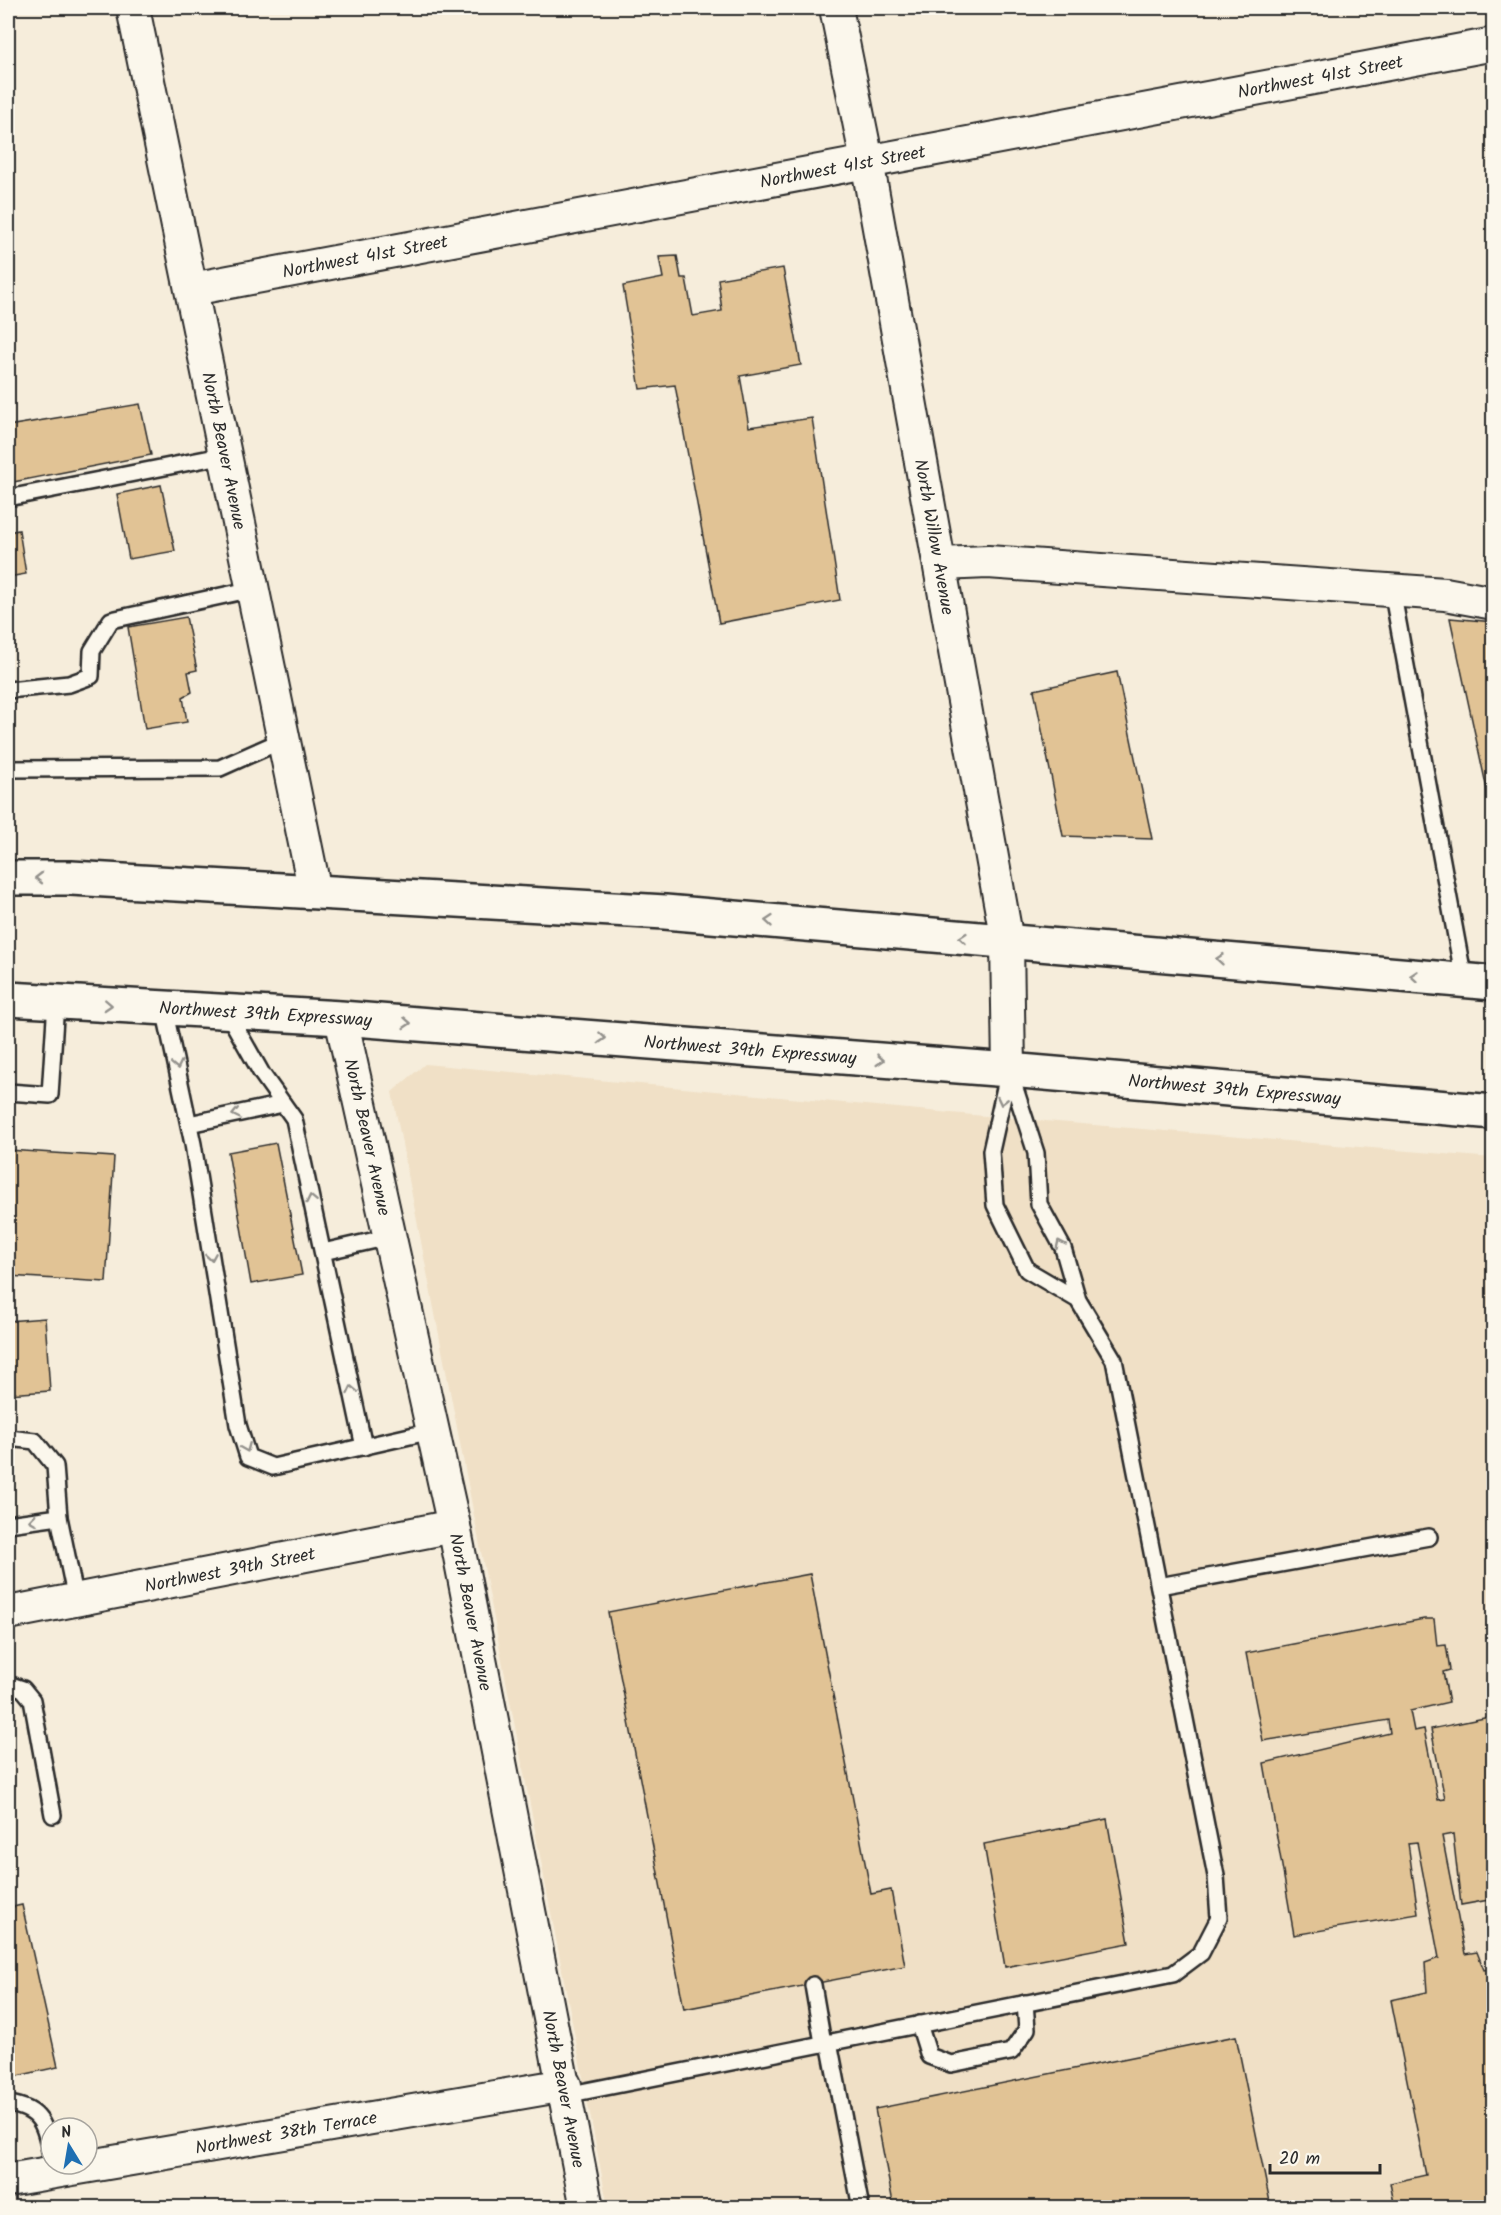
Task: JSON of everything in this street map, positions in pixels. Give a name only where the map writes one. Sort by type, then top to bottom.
[{"type":"highway","points":[[8,878],[71,878],[665,912],[1479,982]]},
{"type":"highway","name":"Northwest 39th Expressway","points":[[8,999],[341,1018],[1009,1070],[1494,1112]]},
{"type":"street","name":"North Beaver Avenue","points":[[133,8],[315,892]]},
{"type":"street","name":"North Willow Avenue","points":[[836,8],[867,160],[1007,941],[1009,1070]]},
{"type":"street","name":"Northwest 41st Street","points":[[192,289],[867,160],[1494,44]]},
{"type":"street","points":[[941,564],[988,562],[1392,590],[1445,594],[1494,603]]},
{"type":"street","name":"North Beaver Avenue","points":[[341,1018],[453,1526],[587,2208]]},
{"type":"street","name":"Northwest 39th Street","points":[[8,1613],[453,1526]]},
{"type":"street","name":"Northwest 38th Terrace","points":[[99,2157],[565,2090]]},
{"type":"street","name":"Northwest 38th Terrace","points":[[8,2180],[39,2169]]},
{"type":"lane","points":[[8,498],[226,455]]},
{"type":"lane","points":[[8,690],[69,684],[91,676],[92,651],[111,620],[253,589]]},
{"type":"lane","points":[[1392,590],[1479,982]]},
{"type":"lane","points":[[8,769],[220,768],[283,740]]},
{"type":"lane","points":[[8,1092],[50,1095],[56,1002]]},
{"type":"lane","points":[[164,1008],[189,1124],[238,1425],[248,1457],[273,1467],[432,1431]]},
{"type":"lane","points":[[226,1012],[262,1074],[294,1119],[364,1447]]},
{"type":"lane","points":[[1009,1070],[991,1151],[995,1205],[1026,1270],[1078,1300]]},
{"type":"lane","points":[[565,2090],[1173,1974],[1201,1953],[1219,1918],[1216,1876],[1114,1360],[1078,1300],[1063,1248],[1039,1204],[1036,1153],[1009,1070]]},
{"type":"lane","points":[[189,1124],[283,1104]]},
{"type":"lane","points":[[322,1252],[389,1237]]},
{"type":"lane","points":[[8,1438],[35,1441],[55,1466],[59,1517],[76,1600]]},
{"type":"lane","points":[[8,1524],[59,1517]]},
{"type":"lane","points":[[1159,1586],[1429,1537]]},
{"type":"lane","points":[[8,1684],[23,1689],[32,1700],[54,1815]]},
{"type":"lane","points":[[813,1984],[861,2208]]},
{"type":"lane","points":[[919,2024],[929,2056],[951,2064],[1011,2052],[1027,2029],[1025,2003]]},
{"type":"lane","points":[[8,2104],[22,2106],[39,2120]]},
{"type":"shaded area","points":[[425,1064],[973,1115],[1493,1158],[1493,2207],[608,2207],[392,1092]]},
{"type":"building","points":[[677,256],[681,278],[686,278],[693,316],[722,311],[718,279],[783,268],[801,365],[740,376],[749,427],[812,418],[840,600],[719,623],[675,385],[640,389],[623,286],[663,278],[659,257]]},
{"type":"building","points":[[140,404],[151,455],[8,483],[8,426]]},
{"type":"building","points":[[161,485],[175,551],[129,559],[117,494]]},
{"type":"building","points":[[19,530],[26,574],[8,577],[8,532]]},
{"type":"building","points":[[186,617],[197,670],[188,672],[192,692],[183,697],[187,722],[145,729],[128,627]]},
{"type":"building","points":[[1450,618],[1494,622],[1494,822]]},
{"type":"building","points":[[1117,672],[1152,839],[1063,836],[1034,690]]},
{"type":"building","points":[[276,1143],[302,1275],[251,1284],[228,1152]]},
{"type":"building","points":[[8,1150],[114,1157],[106,1282],[8,1276]]},
{"type":"building","points":[[45,1318],[50,1391],[8,1394],[8,1321]]},
{"type":"building","points":[[810,1574],[871,1894],[891,1890],[905,1966],[684,2009],[608,1612]]},
{"type":"building","points":[[1434,1619],[1437,1646],[1446,1645],[1450,1670],[1443,1672],[1449,1702],[1410,1711],[1414,1731],[1424,1729],[1438,1800],[1445,1799],[1431,1729],[1494,1716],[1494,1899],[1461,1905],[1453,1834],[1442,1836],[1465,1954],[1477,1952],[1484,1970],[1494,1968],[1494,2208],[1395,2208],[1390,2183],[1426,2175],[1391,2000],[1427,1992],[1425,1963],[1439,1958],[1417,1842],[1408,1843],[1418,1914],[1294,1935],[1264,1763],[1390,1733],[1388,1720],[1263,1741],[1246,1653]]},
{"type":"building","points":[[1107,1819],[1129,1943],[1005,1967],[984,1844]]},
{"type":"building","points":[[22,1905],[58,2067],[8,2078],[8,1908]]},
{"type":"building","points":[[1236,2036],[1271,2207],[894,2208],[875,2109]]}]
